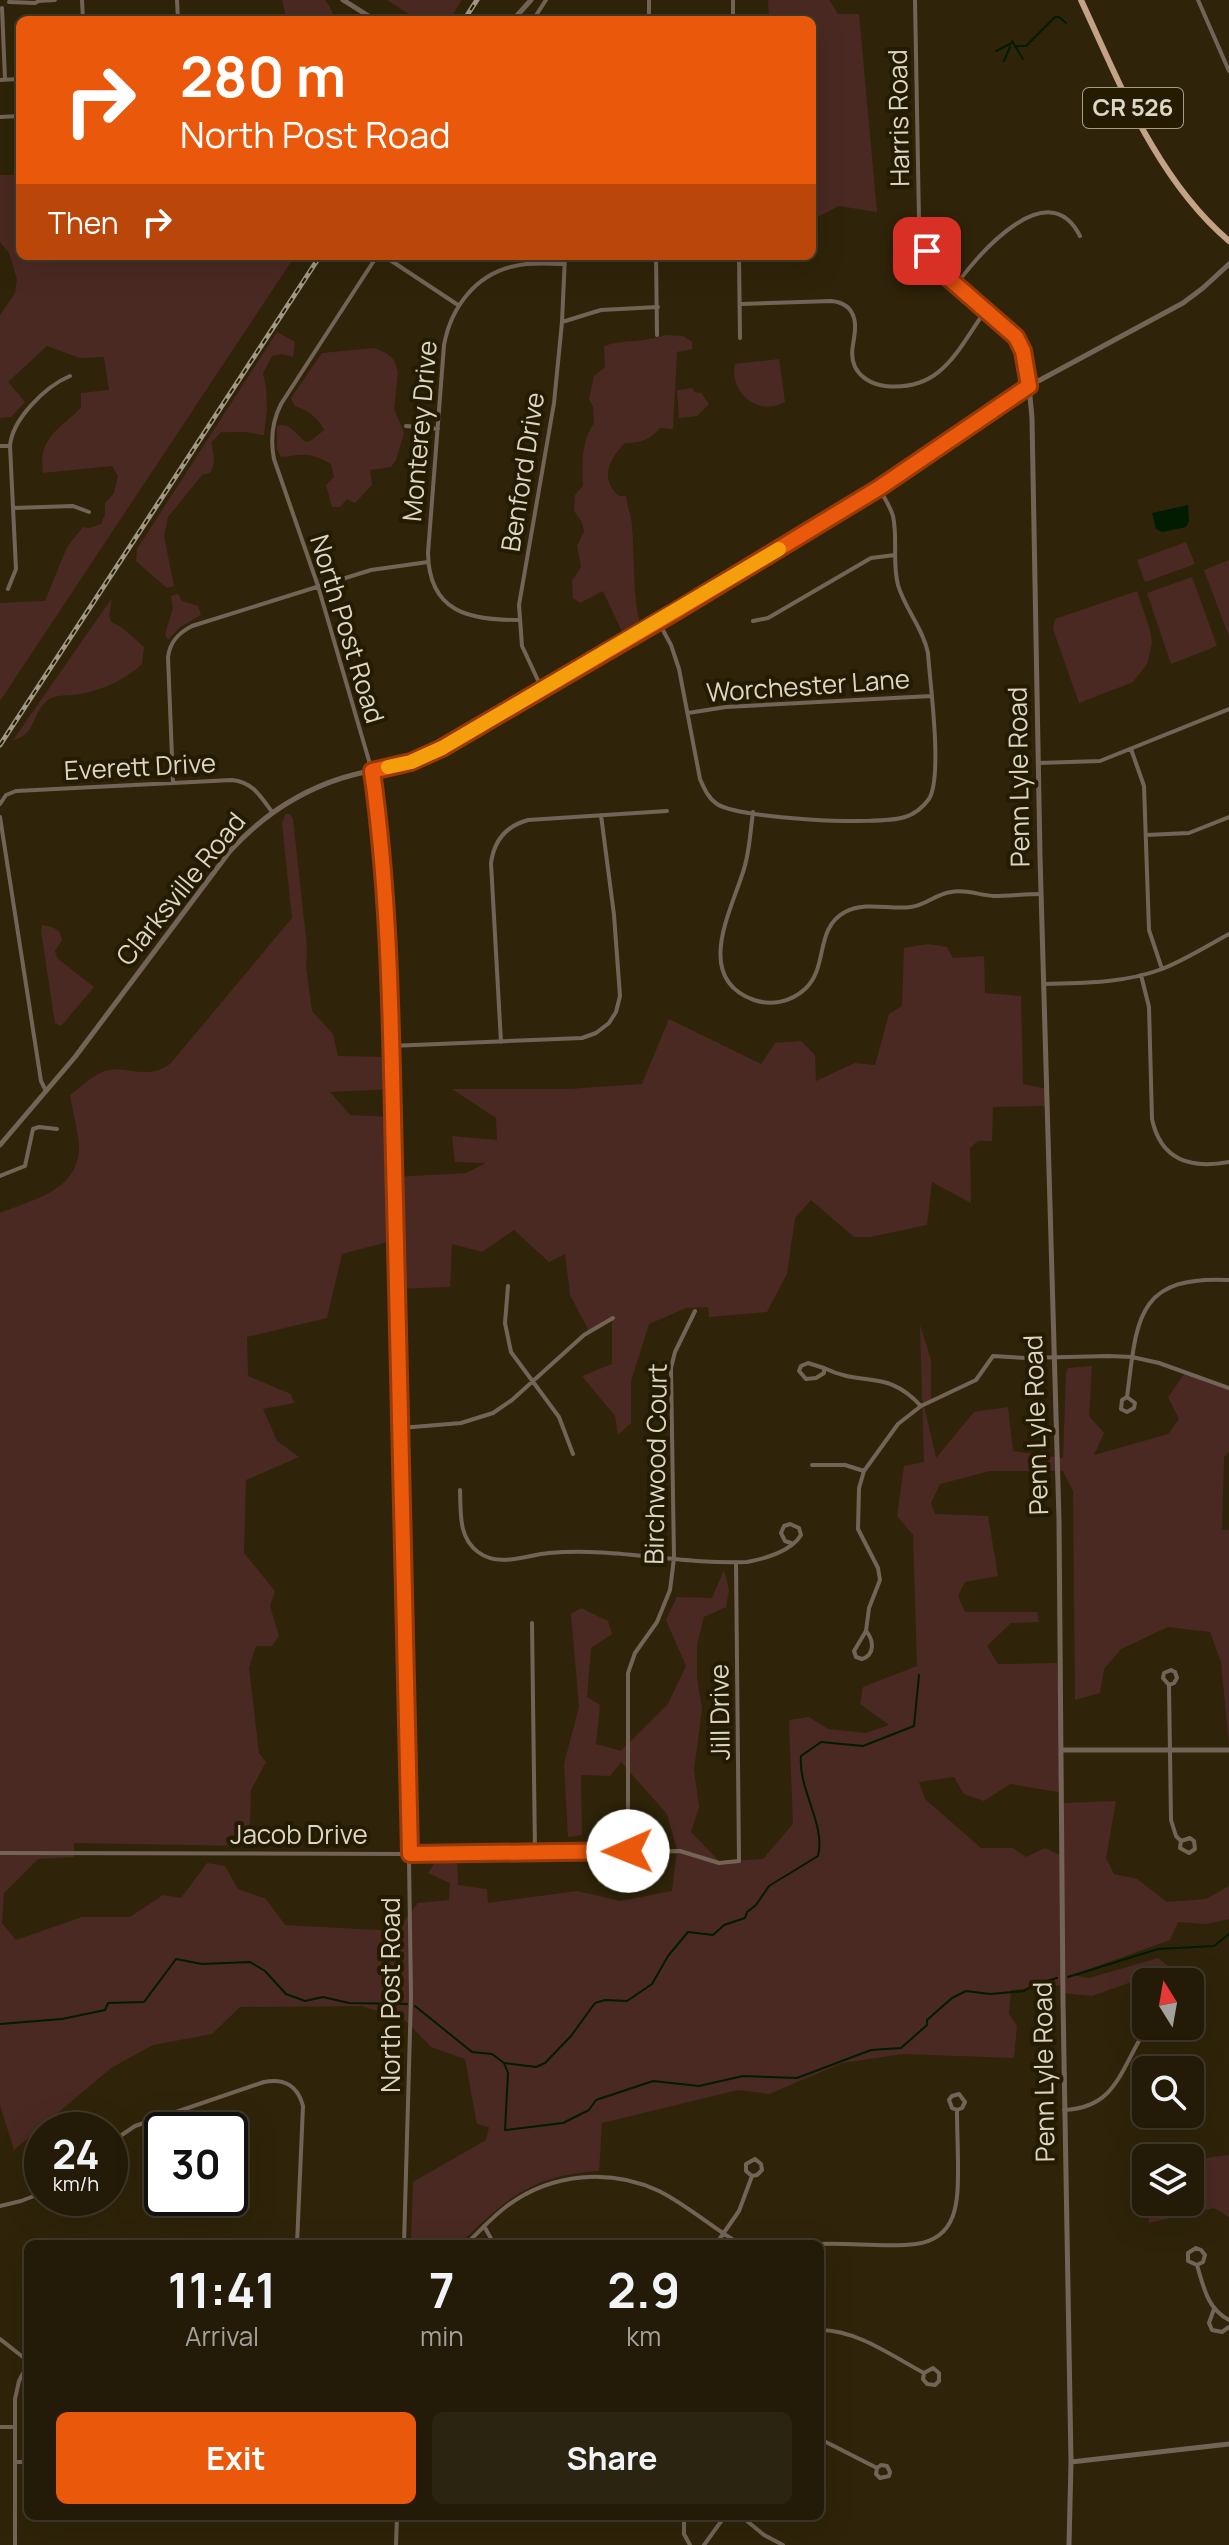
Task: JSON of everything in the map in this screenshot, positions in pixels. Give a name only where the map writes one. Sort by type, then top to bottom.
[{"type":"main road","name":"CR 526","points":[[1081,0],[1136,114],[1180,189],[1229,241]]},
{"type":"street","points":[[2,80],[1,9],[9,1],[35,3],[37,0],[55,0]]},
{"type":"street","points":[[343,0],[369,16]]},
{"type":"street","points":[[517,16],[531,0]]},
{"type":"street","name":"Harris Road","points":[[915,0],[921,231],[932,260],[956,285],[1011,331],[1020,343],[1029,386]]},
{"type":"street","points":[[1198,0],[1229,71]]},
{"type":"street","points":[[956,285],[995,239],[1031,217],[1049,213],[1063,217],[1075,226],[1080,236]]},
{"type":"street","name":"North Post Road","points":[[374,260],[281,404],[272,430],[274,459],[318,586],[372,771],[382,874],[401,1428],[410,1854],[411,2050],[404,2240]]},
{"type":"street","points":[[390,260],[458,305]]},
{"type":"street","name":"Benford Drive","points":[[542,689],[526,659],[519,620],[550,432],[565,260]]},
{"type":"street","points":[[656,260],[657,335]]},
{"type":"street","points":[[739,260],[740,338]]},
{"type":"street","name":"Monterey Drive","points":[[519,620],[487,620],[460,612],[446,601],[436,587],[428,562],[444,345],[458,305],[479,282],[504,269],[533,264],[565,264]]},
{"type":"street","name":"Clarksville Road","points":[[0,1145],[80,1051],[230,851],[272,812],[314,789],[428,755],[879,488],[1029,386],[1183,303],[1229,264]]},
{"type":"street","points":[[741,304],[840,303],[849,309],[854,319],[852,356],[856,368],[870,381],[892,386],[921,381],[948,365],[986,310]]},
{"type":"street","points":[[562,322],[601,310],[658,307]]},
{"type":"street","points":[[8,589],[16,570],[10,449],[12,431],[52,384],[70,376]]},
{"type":"street","name":"Penn Lyle Road","points":[[1029,386],[1059,1520],[1064,2110],[1071,2462],[1069,2545]]},
{"type":"street","points":[[406,426],[438,429]]},
{"type":"street","points":[[0,449],[10,449]]},
{"type":"street","points":[[658,621],[676,657],[700,779],[707,794],[717,804],[753,812],[847,822],[901,818],[914,813],[926,803],[935,782],[926,643],[902,595],[896,575],[892,515],[879,488]]},
{"type":"street","points":[[13,508],[73,506],[89,512]]},
{"type":"street","points":[[753,621],[768,618],[871,558],[895,555]]},
{"type":"street","points":[[173,782],[168,657],[174,639],[192,626],[318,586],[387,566],[428,562]]},
{"type":"street","name":"Worchester Lane","points":[[688,713],[726,707],[931,696]]},
{"type":"street","points":[[1038,763],[1092,762],[1229,709]]},
{"type":"street","points":[[1131,749],[1144,786],[1149,930],[1162,969]]},
{"type":"street","name":"Everett Drive","points":[[0,804],[6,795],[16,791],[173,782],[243,782],[253,787],[272,812]]},
{"type":"street","points":[[501,1042],[491,863],[501,836],[520,822],[534,819],[667,811]]},
{"type":"street","points":[[753,812],[748,850],[727,915],[720,957],[724,973],[732,985],[758,1001],[782,1002],[805,989],[818,970],[828,928],[838,916],[853,909],[916,906],[953,891],[991,896],[1041,894]]},
{"type":"street","points":[[390,1046],[582,1038],[602,1029],[616,1012],[620,996],[614,915],[601,815]]},
{"type":"street","points":[[0,817],[41,1081],[46,1091]]},
{"type":"street","points":[[1146,835],[1189,833],[1229,817]]},
{"type":"street","points":[[1044,984],[1095,983],[1141,975],[1162,969],[1229,934]]},
{"type":"street","points":[[1141,975],[1149,1007],[1152,1119],[1157,1136],[1166,1149],[1186,1162],[1203,1166],[1229,1162]]},
{"type":"street","points":[[0,1176],[25,1166],[32,1132],[36,1127],[57,1129]]},
{"type":"street","points":[[1127,1397],[1139,1323],[1147,1307],[1174,1285],[1193,1279],[1229,1280]]},
{"type":"street","points":[[508,1286],[507,1343],[515,1360],[559,1417],[573,1454]]},
{"type":"street","name":"Birchwood Court","points":[[628,1851],[628,1673],[635,1653],[664,1610],[670,1590],[674,1558],[671,1368],[675,1352],[695,1311]]},
{"type":"street","points":[[401,1428],[482,1418],[503,1407],[584,1335],[613,1318]]},
{"type":"street","points":[[866,1631],[871,1637],[872,1646],[866,1658],[859,1659],[854,1651],[866,1631],[869,1608],[880,1580],[878,1568],[858,1529],[859,1488],[864,1471],[889,1434],[921,1406],[976,1380],[993,1356],[1132,1357],[1159,1363],[1229,1388]]},
{"type":"street","points":[[824,1368],[822,1375],[809,1380],[799,1371],[801,1366],[808,1363],[824,1368],[849,1378],[888,1382],[903,1389],[921,1406]]},
{"type":"street","points":[[812,1465],[845,1465],[864,1471]]},
{"type":"street","points":[[460,1490],[463,1532],[475,1550],[487,1558],[503,1561],[576,1552],[736,1562],[769,1556],[797,1541],[801,1535],[797,1525],[790,1524],[784,1526],[781,1533],[785,1541],[791,1543]]},
{"type":"street","name":"Jill Drive","points":[[736,1562],[739,1861]]},
{"type":"street","points":[[532,1623],[535,1852]]},
{"type":"street","points":[[1169,1685],[1170,1813],[1173,1828],[1181,1841]]},
{"type":"street","points":[[1061,1750],[1229,1750]]},
{"type":"street","name":"Jacob Drive","points":[[0,1853],[680,1851],[719,1863],[739,1861]]},
{"type":"street","points":[[1064,2110],[1086,2108],[1106,2096],[1139,2040]]},
{"type":"street","points":[[128,2131],[269,2081],[287,2083],[299,2095],[303,2106],[297,2240]]},
{"type":"street","points":[[824,2244],[912,2244],[928,2241],[942,2232],[952,2220],[957,2204],[957,2110]]},
{"type":"street","points":[[755,2159],[762,2170],[752,2176],[745,2168],[749,2161],[755,2159]]},
{"type":"street","points":[[719,2240],[744,2201],[752,2176]]},
{"type":"street","points":[[470,2240],[510,2203],[532,2191],[557,2182],[595,2177],[633,2182],[660,2192],[737,2240]]},
{"type":"street","points":[[0,2206],[24,2200]]},
{"type":"street","points":[[484,2226],[492,2240]]},
{"type":"street","points":[[1193,2248],[1205,2255],[1203,2262],[1197,2265],[1187,2258],[1193,2248]]},
{"type":"street","points":[[1197,2265],[1207,2297],[1214,2309],[1229,2320]]},
{"type":"street","points":[[1214,2309],[1209,2319],[1212,2330],[1222,2332],[1229,2327]]},
{"type":"street","points":[[824,2330],[848,2334],[924,2373]]},
{"type":"street","points":[[0,2339],[24,2359]]},
{"type":"street","points":[[929,2369],[937,2370],[939,2381],[935,2385],[927,2384],[923,2379],[924,2373],[929,2369]]},
{"type":"street","points":[[15,2545],[15,2427],[17,2390],[24,2372]]},
{"type":"street","points":[[0,2427],[15,2427]]},
{"type":"street","points":[[824,2441],[877,2468]]},
{"type":"street","points":[[1071,2462],[1229,2444]]},
{"type":"street","points":[[15,2462],[24,2462]]},
{"type":"street","points":[[396,2545],[397,2520]]},
{"type":"street","points":[[684,2520],[684,2534],[690,2545]]},
{"type":"street","points":[[704,2545],[722,2520]]},
{"type":"street","points":[[746,2520],[783,2545]]},
{"type":"shaded area","points":[[282,0],[325,0],[333,16],[286,16]]},
{"type":"shaded area","points":[[387,0],[462,0],[452,16],[412,16]]},
{"type":"shaded area","points":[[768,0],[829,0],[838,14],[859,14],[877,212],[839,206],[816,218],[816,16],[769,16]]},
{"type":"shaded area","points":[[0,175],[16,175],[16,260],[292,260],[0,701],[0,603],[45,601],[67,547],[83,527],[101,524],[105,503],[114,493],[118,476],[112,466],[43,473],[42,461],[47,443],[81,408],[81,393],[109,390],[104,357],[80,358],[47,346],[8,382],[25,402],[11,417],[0,418],[0,315],[15,293],[17,279],[9,253],[0,242]]},
{"type":"shaded area","points":[[277,332],[295,342],[293,357],[282,354],[272,356],[263,373],[267,409],[264,435],[221,432],[211,443],[214,458],[212,470],[203,474],[168,517],[164,536],[174,586],[167,588],[136,561],[137,549]]},
{"type":"shaded area","points":[[665,335],[683,336],[692,342],[692,349],[677,352],[673,429],[660,428],[644,440],[625,443],[608,469],[609,483],[613,489],[619,496],[626,496],[632,523],[640,624],[623,634],[603,591],[580,603],[573,598],[572,581],[581,567],[577,546],[584,531],[574,511],[575,495],[583,486],[585,445],[594,423],[589,399],[594,376],[605,367],[604,346]]},
{"type":"shaded area","points":[[374,348],[394,360],[398,372],[394,409],[404,433],[391,467],[370,470],[372,485],[355,503],[347,499],[340,507],[332,507],[326,485],[334,477],[331,464],[306,455],[281,457],[277,449],[277,426],[289,427],[306,442],[312,440],[324,430],[312,415],[295,406],[291,398],[322,353]]},
{"type":"shaded area","points":[[779,359],[785,402],[765,406],[748,400],[737,384],[735,364]]},
{"type":"shaded area","points":[[693,388],[709,404],[697,416],[679,418],[677,390]]},
{"type":"shaded area","points":[[1188,505],[1189,521],[1186,527],[1162,532],[1156,529],[1152,513]]},
{"type":"shaded area","points":[[1186,542],[1195,564],[1145,582],[1137,560]]},
{"type":"shaded area","points":[[1229,560],[1229,637],[1204,570]]},
{"type":"shaded area","points":[[1192,577],[1217,646],[1171,664],[1147,593]]},
{"type":"shaded area","points":[[1137,591],[1152,643],[1147,664],[1133,682],[1079,703],[1053,629],[1055,619]]},
{"type":"shaded area","points":[[178,594],[182,601],[198,606],[201,615],[180,627],[168,640],[165,634],[173,608],[171,596]]},
{"type":"shaded area","points":[[112,598],[111,622],[144,647],[142,664],[106,687],[49,699],[26,734],[13,740]]},
{"type":"shaded area","points":[[285,814],[290,814],[293,819],[312,1011],[333,1034],[338,1056],[392,1057],[393,1089],[330,1092],[350,1115],[392,1117],[395,1177],[466,1173],[486,1163],[455,1162],[452,1136],[497,1140],[496,1118],[452,1089],[568,1089],[642,1084],[669,1019],[761,1064],[775,1043],[801,1041],[815,1055],[816,1081],[855,1063],[875,1065],[889,1014],[902,1006],[904,948],[928,944],[947,947],[953,958],[984,956],[985,993],[1021,996],[1023,1084],[1047,1089],[1048,1106],[993,1107],[992,1141],[978,1141],[970,1148],[971,1203],[932,1182],[927,1225],[870,1237],[854,1237],[811,1200],[795,1218],[787,1274],[767,1312],[709,1317],[708,1307],[686,1308],[649,1324],[631,1381],[631,1423],[618,1435],[615,1416],[582,1376],[612,1364],[612,1321],[589,1331],[570,1295],[565,1254],[549,1262],[514,1230],[482,1252],[452,1244],[450,1287],[399,1289],[395,1240],[342,1254],[327,1318],[247,1337],[248,1376],[291,1394],[294,1403],[263,1409],[277,1441],[299,1457],[246,1480],[244,1553],[275,1591],[270,1606],[279,1636],[272,1646],[256,1646],[249,1668],[259,1753],[266,1762],[251,1790],[249,1846],[74,1843],[74,1857],[38,1859],[4,1893],[2,1923],[16,1940],[82,1917],[130,1917],[163,1895],[181,1898],[207,1863],[225,1866],[238,1889],[266,1899],[285,1925],[396,1931],[418,1903],[449,1900],[450,1883],[428,1873],[439,1856],[457,1854],[458,1885],[487,1889],[488,1903],[577,1891],[620,1901],[672,1891],[677,1850],[667,1814],[621,1762],[610,1776],[581,1775],[582,1835],[568,1837],[564,1764],[579,1707],[571,1614],[581,1608],[608,1621],[612,1634],[591,1648],[587,1697],[600,1705],[596,1744],[621,1751],[668,1704],[686,1666],[666,1620],[677,1597],[712,1598],[724,1570],[729,1590],[726,1607],[704,1617],[697,1645],[697,1678],[702,1709],[694,1770],[699,1807],[691,1832],[720,1862],[763,1859],[793,1824],[789,1720],[809,1717],[828,1729],[866,1733],[889,1725],[860,1704],[863,1687],[917,1666],[913,1535],[897,1516],[904,1466],[924,1462],[920,1325],[931,1360],[931,1401],[924,1405],[936,1458],[974,1412],[1008,1407],[1013,1451],[1063,1458],[1068,1368],[1092,1366],[1089,1416],[1104,1433],[1094,1455],[1168,1434],[1179,1419],[1168,1397],[1185,1373],[1229,1388],[1229,1452],[1224,1457],[1222,1530],[1229,1530],[1229,1744],[1221,1662],[1210,1632],[1168,1627],[1121,1649],[1104,1669],[1100,1693],[1075,1700],[1073,1491],[1063,1471],[990,1471],[940,1484],[931,1503],[935,1514],[988,1516],[998,1576],[965,1582],[958,1596],[965,1612],[1037,1612],[1039,1622],[1011,1623],[987,1646],[998,1664],[1057,1663],[1064,1793],[1010,1784],[984,1801],[964,1794],[954,1777],[919,1782],[925,1799],[981,1848],[1013,1848],[1026,1857],[1045,1848],[1062,1856],[1064,1803],[1116,1801],[1106,1858],[1114,1874],[1137,1879],[1167,1902],[1206,1899],[1229,1886],[1229,1919],[1206,1924],[1178,1922],[1170,1940],[1073,1975],[1089,1978],[1158,1958],[1171,1968],[1132,1968],[1132,1982],[1092,1996],[1062,1993],[1061,1985],[1011,1990],[1009,2014],[1017,2026],[1014,2058],[903,2054],[842,2063],[769,2094],[738,2090],[602,2123],[599,2171],[555,2178],[522,2192],[464,2240],[411,2240],[413,2182],[486,2140],[489,2127],[477,2124],[465,2059],[431,2047],[405,2020],[362,2006],[240,2007],[212,2034],[153,2045],[111,2068],[59,2112],[24,2112],[24,2142],[14,2150],[0,2105],[0,1213],[50,1192],[61,1185],[76,1165],[78,1138],[70,1095],[102,1072],[119,1069],[153,1071],[171,1063],[292,918],[282,824]]},
{"type":"shaded area","points":[[42,925],[60,933],[62,940],[55,951],[57,958],[94,987],[61,1026],[55,1023]]},
{"type":"shaded area","points":[[1229,2155],[1229,2217],[1214,2208],[1204,2210],[1204,2158]]},
{"type":"shaded area","points":[[1148,2216],[1179,2216],[1149,2223]]},
{"type":"waterway","points":[[1017,46],[1026,46],[1055,17],[1066,23]]},
{"type":"waterway","points":[[1012,41],[1023,59]]},
{"type":"waterway","points":[[996,51],[1012,43]]},
{"type":"waterway","points":[[1004,61],[1010,47]]},
{"type":"waterway","points":[[415,2006],[472,2052],[492,2054],[504,2063],[536,2067],[545,2063],[571,2036],[595,2003],[627,2001],[652,1984],[668,1956],[688,1932],[713,1935],[724,1925],[745,1918],[769,1886],[818,1856],[818,1832],[801,1769],[801,1756],[821,1742],[863,1746],[914,1726],[919,1675]]},
{"type":"waterway","points":[[1068,1977],[1158,1949],[1214,1946],[1229,1934]]},
{"type":"waterway","points":[[0,2024],[62,2019],[105,2010],[108,2003],[144,2002],[176,1959],[202,1964],[250,1962],[265,1971],[286,1994],[305,2001],[323,1997],[349,2003],[407,2004]]},
{"type":"waterway","points":[[504,2063],[508,2073],[505,2130],[563,2123],[589,2110],[596,2100],[653,2081],[699,2086],[743,2076],[797,2078],[871,2050],[901,2048],[952,1998],[966,1991],[990,1994],[1024,1991],[1057,1978]]},
{"type":"railway","points":[[467,16],[477,0]]},
{"type":"railway","points":[[0,745],[317,260]]},
{"type":"slow traffic","points":[[388,767],[411,762],[442,748],[779,549]]},
{"type":"route","points":[[628,1851],[410,1854],[389,998],[377,804],[372,771],[411,762],[442,748],[678,610],[885,485],[1029,386],[1023,351],[1016,337],[946,276],[927,251]]}]
